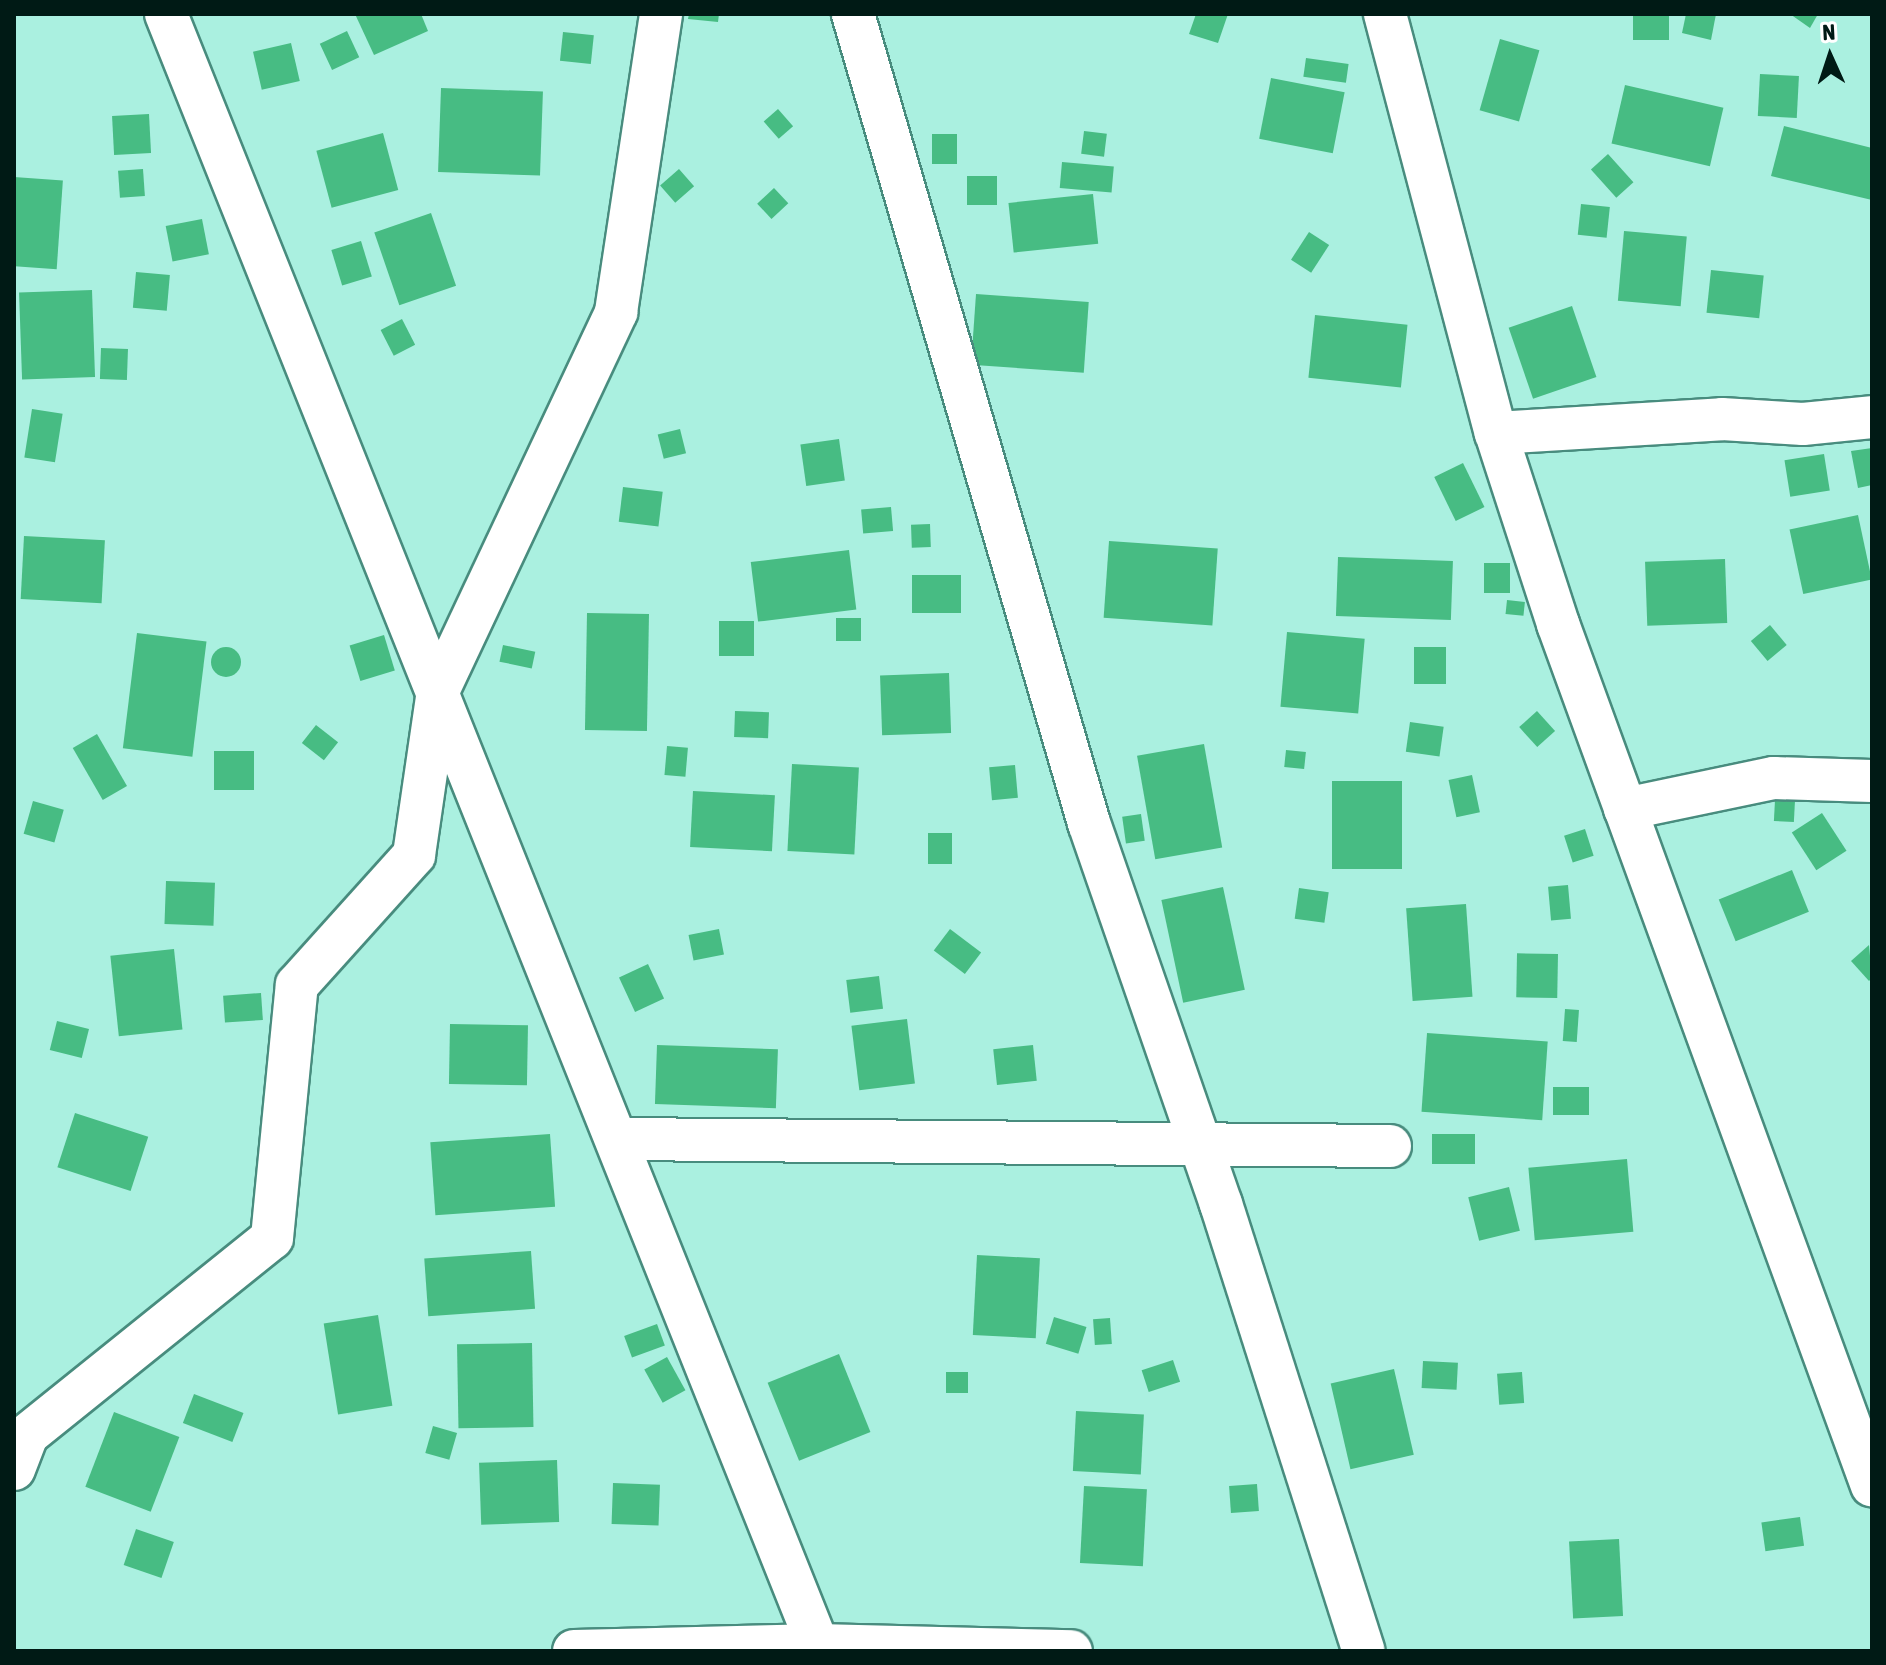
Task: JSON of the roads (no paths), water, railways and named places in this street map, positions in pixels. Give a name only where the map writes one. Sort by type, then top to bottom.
[{"type":"street","points":[[166,14],[619,1139],[819,1648]]},
{"type":"street","points":[[14,1469],[27,1435],[272,1238],[297,985],[414,855],[438,691],[616,312],[661,14]]},
{"type":"street","points":[[853,14],[1089,823],[1199,1144],[1364,1651]]},
{"type":"street","points":[[1385,14],[1496,433],[1625,809],[1872,1486]]},
{"type":"street","points":[[1496,433],[1722,419],[1803,424],[1872,417]]},
{"type":"street","points":[[1625,809],[1774,778],[1872,781]]},
{"type":"street","points":[[619,1139],[1390,1146]]},
{"type":"street","points":[[574,1651],[819,1648],[1071,1651]]}]
